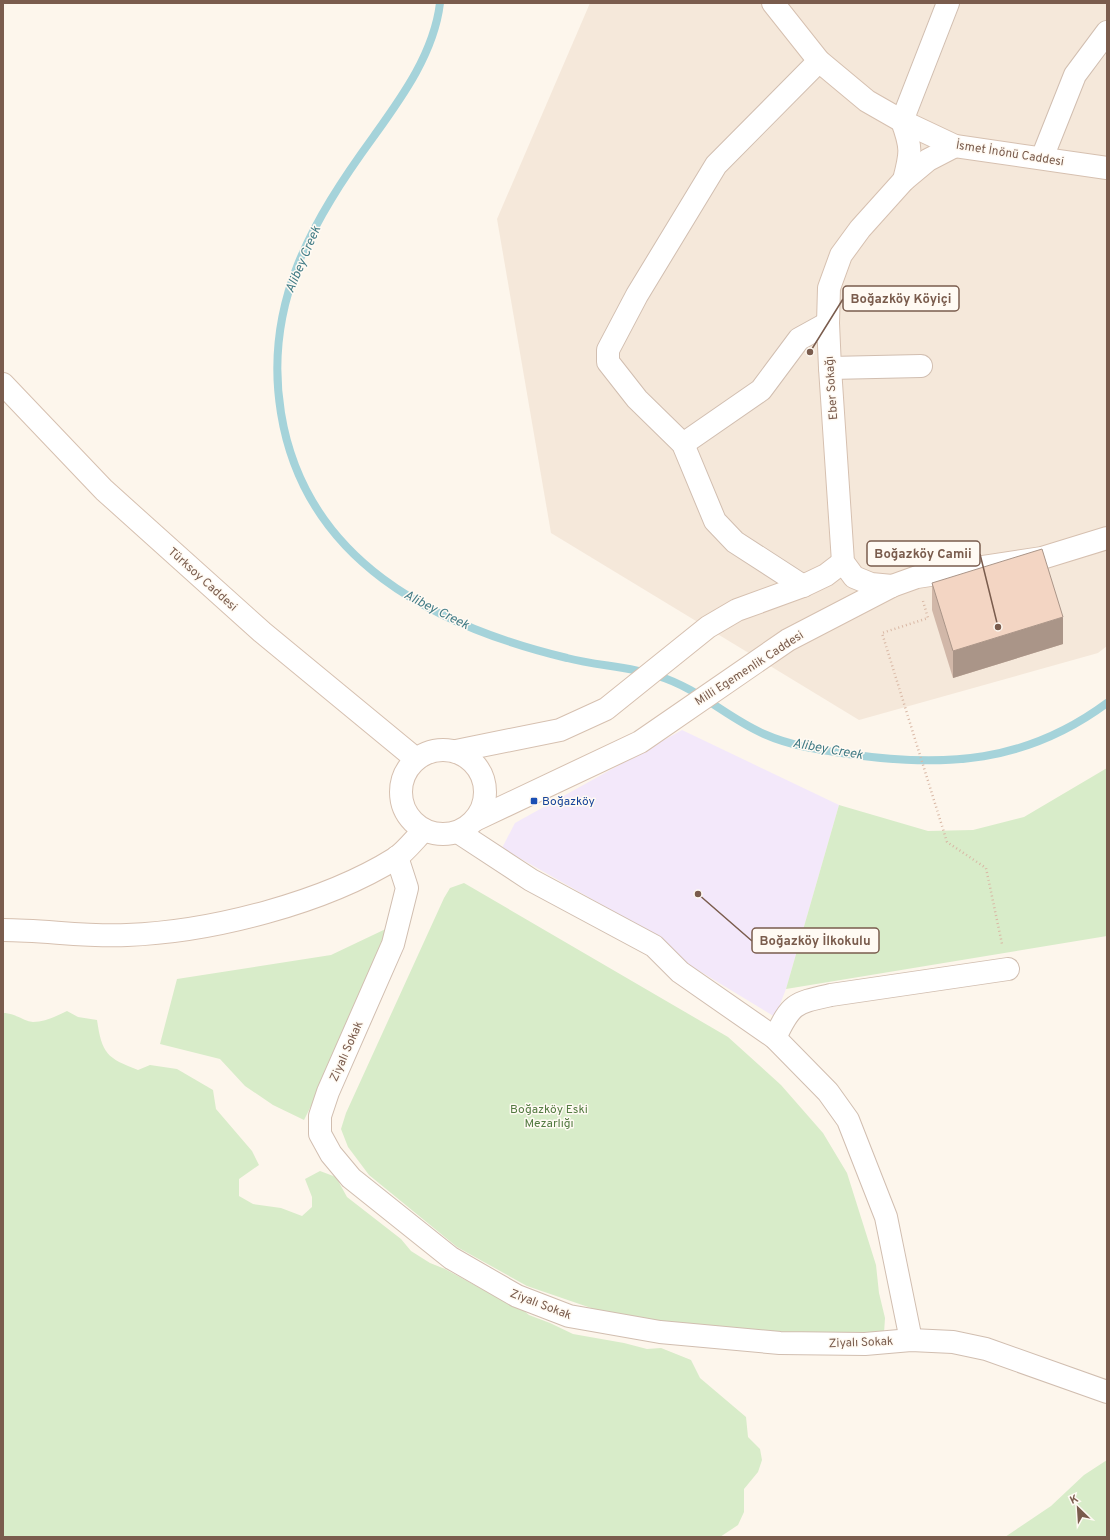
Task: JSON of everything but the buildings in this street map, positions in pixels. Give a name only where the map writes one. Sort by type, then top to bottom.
[{"type":"street","name":"İsmet İnönü Caddesi","points":[[773,3],[819,61],[867,101],[902,121],[955,146],[1107,168]]},
{"type":"street","points":[[904,180],[909,159],[910,143],[902,121],[948,3]]},
{"type":"street","points":[[1042,158],[1075,75],[1107,32]]},
{"type":"street","points":[[803,586],[735,542],[715,521],[683,444],[637,399],[608,362],[608,350],[637,294],[716,165],[819,61]]},
{"type":"street","name":"Eber Sokağı","points":[[844,562],[830,368],[828,288],[841,255],[860,229],[904,180],[928,160],[955,146]]},
{"type":"street","points":[[683,444],[761,390],[799,339],[828,323]]},
{"type":"street","points":[[830,368],[921,366]]},
{"type":"street","name":"Türksoy Caddesi","points":[[3,384],[110,495],[262,632],[416,759]]},
{"type":"street","name":"Milli Egemenlik Caddesi","points":[[466,826],[640,742],[788,640],[892,586],[917,577],[1042,558],[1107,538]]},
{"type":"street","points":[[456,751],[469,758],[478,768],[484,780],[486,794],[483,808],[466,826],[451,834],[437,834],[424,830],[412,822],[404,810],[400,796],[401,782],[407,769],[416,759],[429,752],[442,749],[456,751],[560,730],[606,709],[708,627],[737,610],[803,586],[826,575],[844,562],[854,577],[871,584],[892,586]]},
{"type":"street","points":[[466,826],[531,880],[654,946],[680,972],[775,1038],[828,1092],[848,1120],[886,1217],[911,1340]]},
{"type":"street","points":[[3,930],[127,935],[179,930],[230,922],[340,888],[397,857],[424,830]]},
{"type":"street","name":"Ziyalı Sokak","points":[[397,857],[407,888],[393,944],[328,1092],[320,1116],[320,1134],[330,1154],[351,1178],[451,1258],[517,1296],[569,1316],[660,1332],[780,1343],[865,1344],[911,1340],[952,1342],[986,1349],[1107,1392]]},
{"type":"street","points":[[775,1038],[786,1014],[803,1001],[839,994],[1008,969]]},
{"type":"path","points":[[917,577],[928,618],[882,633],[947,842],[986,868],[1008,969]]},
{"type":"shaded area","points":[[590,3],[1107,3],[1107,646],[1098,653],[859,720],[551,533],[497,219]]},
{"type":"shaded area","points":[[682,730],[839,805],[786,989],[775,1017],[683,961],[664,940],[502,848],[515,823]]},
{"type":"green space","points":[[1107,768],[1107,936],[786,989],[839,805],[928,831],[973,830],[1024,817]]},
{"type":"green space","name":"Boğazköy Eski Mezarlığı","points":[[464,883],[728,1037],[781,1085],[823,1133],[847,1173],[876,1265],[879,1293],[885,1318],[884,1333],[874,1348],[658,1331],[527,1286],[457,1247],[369,1175],[348,1147],[341,1129],[346,1113],[444,898],[450,888]]},
{"type":"green space","points":[[392,926],[392,944],[304,1120],[273,1105],[245,1086],[220,1059],[160,1044],[177,979],[331,955]]},
{"type":"green space","points":[[67,1011],[78,1017],[97,1020],[104,1048],[119,1062],[138,1070],[150,1065],[177,1069],[213,1090],[216,1109],[252,1151],[259,1165],[239,1179],[239,1196],[253,1204],[281,1208],[302,1216],[312,1207],[312,1197],[305,1179],[320,1171],[336,1177],[347,1197],[401,1239],[411,1251],[430,1263],[445,1269],[493,1295],[515,1303],[529,1315],[573,1334],[624,1343],[647,1349],[661,1348],[691,1360],[700,1378],[746,1417],[748,1437],[760,1449],[762,1460],[758,1472],[744,1489],[744,1512],[738,1525],[720,1537],[3,1537],[3,1013],[37,1022],[55,1017]]},
{"type":"green space","points":[[1107,1460],[1107,1537],[1005,1537],[1051,1506],[1084,1475]]},
{"type":"waterway","name":"Alibey Creek","points":[[440,3],[437,21],[431,39],[415,74],[406,90],[351,168],[313,232],[298,266],[286,300],[279,336],[277,373],[281,413],[295,465],[317,509],[347,547],[383,579],[424,605],[470,627],[518,644],[567,658],[635,670],[673,681],[699,695],[737,720],[764,734],[785,742],[806,747],[884,758],[918,760],[951,760],[984,756],[1015,749],[1046,738],[1077,723],[1107,703]]},
{"type":"place","name":"Boğazköy Köyiçi","points":[[810,352]]},
{"type":"place","name":"Boğazköy Camii","points":[[998,627]]},
{"type":"place","name":"Boğazköy","points":[[534,801]]},
{"type":"place","name":"Boğazköy İlkokulu","points":[[698,894]]}]
